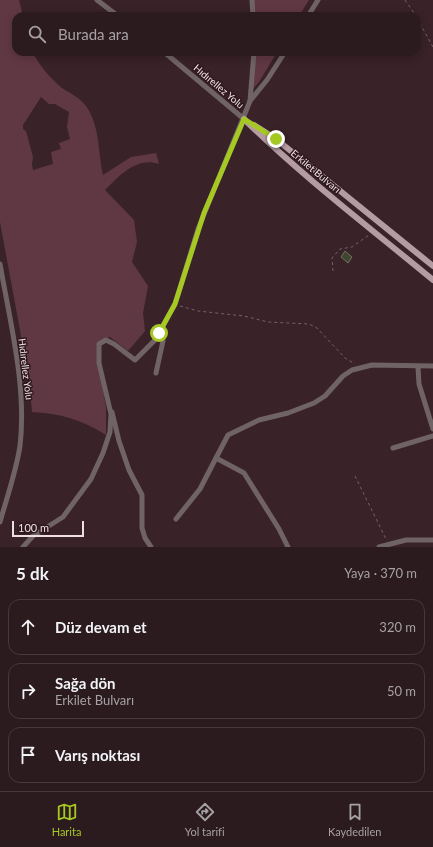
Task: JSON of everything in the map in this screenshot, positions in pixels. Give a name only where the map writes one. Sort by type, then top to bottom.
[{"type":"main road","name":"Erkilet Bulvarı","points":[[244,119],[271,146],[373,232],[433,280]]},
{"type":"main road","name":"Erkilet Bulvarı","points":[[244,119],[276,139],[433,266]]},
{"type":"street","points":[[97,0],[113,12]]},
{"type":"street","points":[[252,0],[253,12]]},
{"type":"street","points":[[310,12],[318,0]]},
{"type":"street","name":"Hıdırellez Yolu","points":[[169,56],[244,119]]},
{"type":"street","points":[[151,547],[145,538],[142,528],[142,495],[129,470],[98,363],[99,344],[106,340],[136,360],[147,350],[159,333],[175,304],[202,218],[244,119],[250,101],[254,56]]},
{"type":"street","points":[[250,101],[267,80],[282,56]]},
{"type":"street","name":"Hıdırellez Yolu","points":[[0,264],[19,375],[21,410],[17,459],[0,522]]},
{"type":"street","points":[[156,373],[164,341],[159,333]]},
{"type":"street","points":[[176,519],[200,489],[228,435],[259,420],[288,413],[314,403],[325,396],[343,376],[361,367],[372,365],[433,366]]},
{"type":"street","points":[[418,366],[419,384],[433,429]]},
{"type":"street","points":[[23,547],[33,536],[60,520],[92,479],[108,437],[111,420],[110,408]]},
{"type":"street","points":[[393,448],[433,436]]},
{"type":"street","points":[[216,458],[244,473],[280,529],[288,547]]},
{"type":"street","points":[[379,547],[406,540],[433,540]]},
{"type":"path","points":[[405,0],[413,12]]},
{"type":"path","points":[[421,26],[433,47]]},
{"type":"path","points":[[333,272],[332,258],[340,249],[352,247],[373,232]]},
{"type":"path","points":[[175,304],[198,311],[244,316],[268,322],[309,324],[317,328],[345,358],[361,367]]},
{"type":"path","points":[[355,476],[388,544]]},
{"type":"shaded area","points":[[0,0],[19,0],[22,12],[12,12],[12,56],[35,56],[41,66],[54,81],[78,98],[91,114],[98,139],[103,175],[131,157],[156,153],[159,164],[151,162],[136,165],[122,174],[105,190],[134,220],[137,242],[132,262],[148,286],[143,313],[145,331],[128,351],[110,337],[101,340],[97,352],[106,408],[106,435],[80,421],[52,414],[32,412],[29,379],[0,222]],"holes":[[[41,97],[49,104],[55,104],[69,112],[67,127],[70,139],[59,143],[61,149],[51,152],[53,164],[33,170],[33,157],[23,125]]]},
{"type":"shaded area","points":[[252,0],[309,0],[302,12],[252,12]]},
{"type":"shaded area","points":[[252,56],[275,56],[259,82],[251,91]]},
{"type":"building","points":[[345,251],[352,257],[348,263],[341,257]]},
{"type":"route","points":[[159,333],[175,304],[204,213],[244,119],[276,139]]}]
